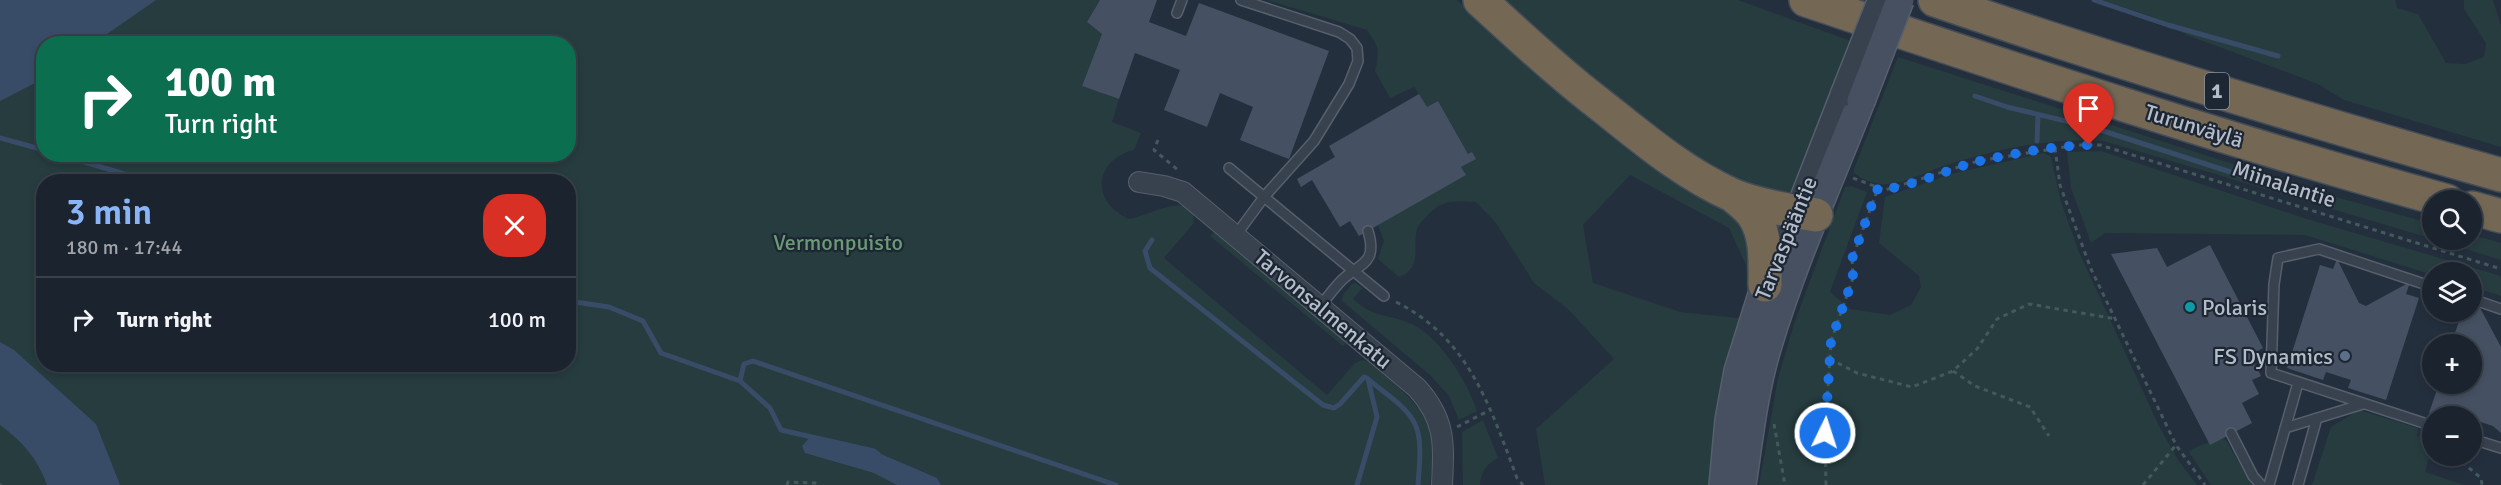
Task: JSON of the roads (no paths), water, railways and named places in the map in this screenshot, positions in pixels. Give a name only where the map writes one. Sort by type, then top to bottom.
[{"type":"highway","points":[[1480,0],[1567,80],[1626,127],[1671,160],[1734,196],[1754,216],[1761,233],[1765,249],[1765,285]]},
{"type":"highway","name":"Turunväylä","points":[[1806,0],[2162,117],[2357,177],[2422,194]]},
{"type":"highway","name":"Turunväylä","points":[[1935,0],[2193,84],[2501,175]]},
{"type":"highway","points":[[1734,196],[1806,213]]},
{"type":"highway","points":[[2482,211],[2501,216]]},
{"type":"main road","name":"Tarvaspääntie","points":[[1729,485],[1750,428],[1767,348],[1806,213],[1852,98],[1900,0]]},
{"type":"main road","name":"Tarvaspääntie","points":[[1729,485],[1729,420],[1738,371],[1765,285]]},
{"type":"street","name":"Tarvaspääntie","points":[[1852,98],[1880,0]]},
{"type":"street","name":"Tarvonsalmenkatu","points":[[1139,182],[1183,192],[1417,388],[1436,412],[1442,429],[1444,447],[1442,485]]},
{"type":"street","name":"Tarvaspääntie","points":[[1765,285],[1806,213]]},
{"type":"lane","points":[[1177,13],[1182,0]]},
{"type":"lane","points":[[1236,235],[1264,197],[1314,141],[1349,84],[1358,61],[1357,48],[1350,39],[1339,32],[1241,0]]},
{"type":"lane","points":[[1229,168],[1384,296]]},
{"type":"lane","points":[[1320,306],[1342,279],[1362,267],[1368,258],[1370,248],[1368,231]]},
{"type":"lane","points":[[2422,282],[2319,249],[2278,258],[2274,284],[2271,373],[2422,423]]},
{"type":"lane","points":[[2482,302],[2501,309]]},
{"type":"lane","points":[[2269,485],[2298,383]]},
{"type":"lane","points":[[2285,428],[2363,404]]},
{"type":"lane","points":[[2298,485],[2317,418]]},
{"type":"lane","points":[[2232,433],[2253,476],[2261,485]]},
{"type":"lane","points":[[2482,442],[2501,448]]},
{"type":"water","points":[[0,0],[156,0],[104,36],[36,36],[36,83],[0,101]]},
{"type":"water","points":[[0,342],[14,350],[96,424],[120,485],[47,485],[28,451],[0,425]]},
{"type":"water","points":[[810,437],[874,451],[937,478],[941,485],[897,485],[874,473],[805,453],[802,446]]},
{"type":"waterway","points":[[2094,0],[2168,25],[2278,56]]},
{"type":"waterway","points":[[1975,96],[2007,107],[2091,127],[2283,189]]},
{"type":"waterway","points":[[2037,141],[2038,115]]},
{"type":"waterway","points":[[0,138],[36,148]]},
{"type":"waterway","points":[[85,162],[124,174]]},
{"type":"waterway","points":[[1152,240],[1145,251],[1150,268],[1323,405],[1334,408],[1340,404],[1364,377],[1400,405],[1411,417],[1419,438],[1418,485]]},
{"type":"waterway","points":[[576,302],[609,307],[643,321],[661,353],[740,381],[770,408],[781,430],[874,451],[878,454]]},
{"type":"waterway","points":[[740,381],[744,364],[753,361],[1116,485]]},
{"type":"waterway","points":[[1357,485],[1377,417],[1368,379]]},
{"type":"place","name":"Polaris","points":[[2190,307]]},
{"type":"place","name":"FS Dynamics","points":[[2345,356]]},
{"type":"park label","name":"Vermonpuisto","points":[[838,242]]}]
